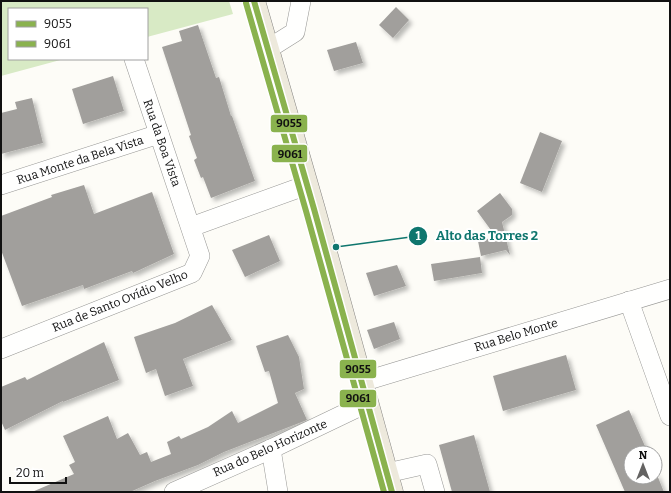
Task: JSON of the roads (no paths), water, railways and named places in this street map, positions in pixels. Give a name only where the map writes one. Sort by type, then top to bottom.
[{"type":"main road","points":[[254,1],[307,185],[389,483]]},
{"type":"street","points":[[268,49],[295,32],[301,1]]},
{"type":"street","name":"Rua da Boa Vista","points":[[134,60],[191,227]]},
{"type":"street","name":"Rua Monte da Bela Vista","points":[[1,186],[159,134]]},
{"type":"street","points":[[191,227],[307,185]]},
{"type":"street","name":"Rua de Santo Ovídio Velho","points":[[1,349],[192,273],[200,256],[191,227]]},
{"type":"street","name":"Rua Belo Monte","points":[[362,382],[670,289]]},
{"type":"street","points":[[629,301],[670,416]]},
{"type":"street","name":"Rua do Belo Horizonte","points":[[183,490],[367,403]]},
{"type":"street","points":[[271,449],[278,492]]},
{"type":"street","points":[[389,483],[427,464],[435,492]]},
{"type":"place","name":"Alto das Torres 2","points":[[336,247]]}]
